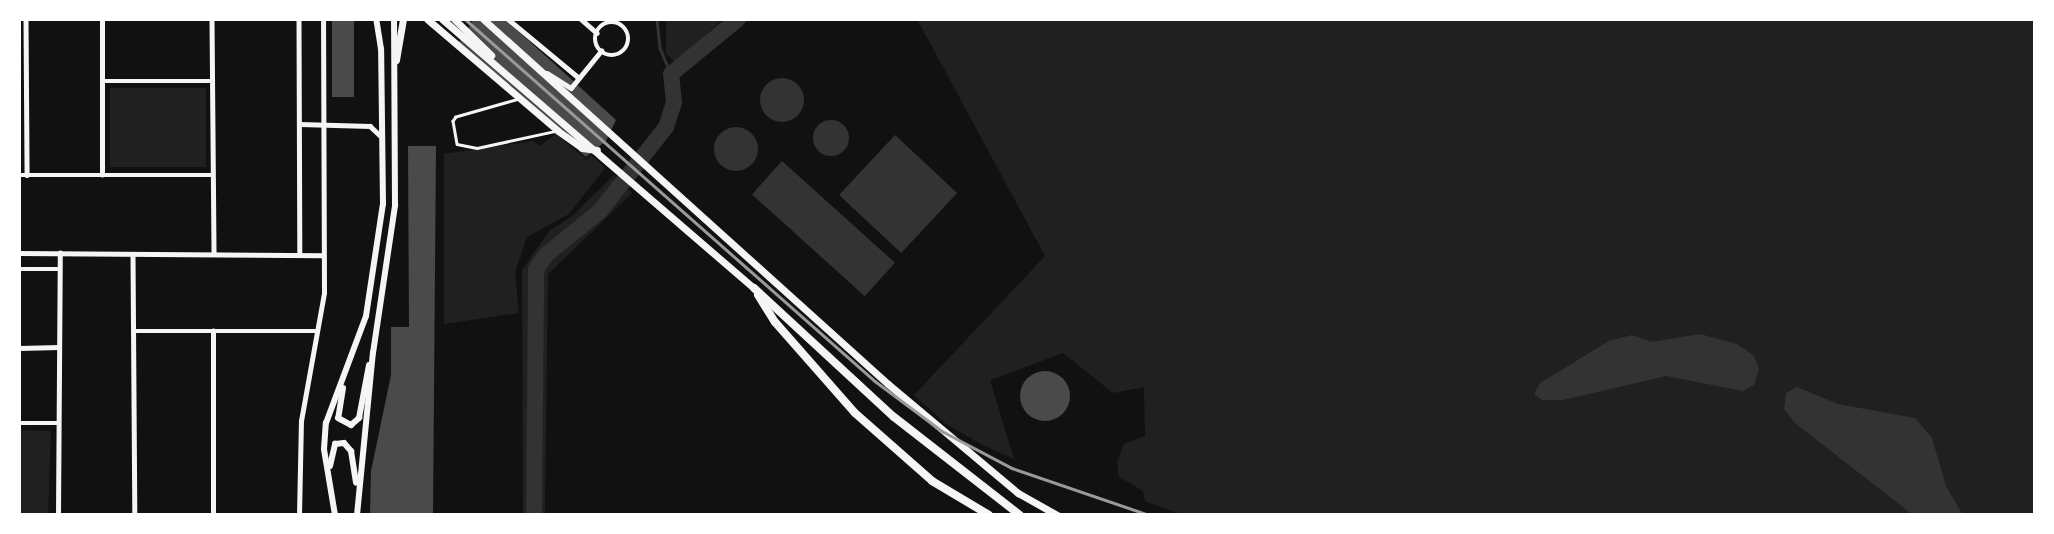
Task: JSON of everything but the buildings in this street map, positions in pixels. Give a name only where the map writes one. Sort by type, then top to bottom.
[{"type":"highway","points":[[754,288],[894,417],[1020,515]]},
{"type":"highway","points":[[754,288],[775,322],[855,413],[932,481],[989,515]]},
{"type":"main road","points":[[335,515],[328,479],[326,424],[369,302],[383,204],[384,114],[376,19]]},
{"type":"main road","points":[[357,515],[357,492],[373,354],[395,205],[396,60],[392,19]]},
{"type":"main road","points":[[396,60],[403,19]]},
{"type":"main road","points":[[427,19],[558,131],[582,148],[597,150]]},
{"type":"main road","points":[[442,19],[636,182],[754,288]]},
{"type":"main road","points":[[454,19],[516,80]]},
{"type":"main road","points":[[483,19],[963,449],[1018,492],[1057,515]]},
{"type":"main road","points":[[346,373],[338,418],[351,425],[359,418],[373,354]]},
{"type":"main road","points":[[328,479],[333,448],[344,443],[351,451],[357,492]]},
{"type":"street","points":[[26,19],[27,175]]},
{"type":"street","points":[[102,19],[102,175]]},
{"type":"street","points":[[212,19],[214,254]]},
{"type":"street","points":[[299,19],[300,255]]},
{"type":"street","points":[[299,515],[301,422],[324,293],[323,19]]},
{"type":"street","points":[[508,19],[579,78]]},
{"type":"street","points":[[581,19],[597,33],[601,51]]},
{"type":"street","points":[[598,19],[604,24],[623,26],[629,40],[616,55],[601,51]]},
{"type":"street","points":[[597,33],[604,24]]},
{"type":"street","points":[[539,69],[571,88],[601,51]]},
{"type":"street","points":[[103,81],[213,81]]},
{"type":"street","points":[[300,124],[370,126],[384,114]]},
{"type":"street","points":[[370,126],[383,140]]},
{"type":"street","points":[[19,175],[213,175]]},
{"type":"street","points":[[19,253],[323,255]]},
{"type":"street","points":[[58,515],[60,253]]},
{"type":"street","points":[[133,254],[135,515]]},
{"type":"street","points":[[19,269],[59,269]]},
{"type":"street","points":[[134,331],[317,331]]},
{"type":"street","points":[[213,331],[213,515]]},
{"type":"street","points":[[19,348],[59,347]]},
{"type":"street","points":[[19,423],[59,423]]},
{"type":"lane","points":[[519,99],[456,117],[453,121],[457,144],[477,148],[558,131]]},
{"type":"shaded area","points":[[666,19],[723,19],[675,63],[666,53]]},
{"type":"shaded area","points":[[917,19],[2035,19],[2035,515],[1183,515],[1145,501],[1143,491],[1119,477],[1117,462],[1124,444],[1145,436],[1144,387],[1113,393],[1063,353],[990,380],[1014,459],[946,424],[914,395],[1045,256]]},
{"type":"shaded area","points":[[782,78],[791,79],[798,84],[803,91],[803,109],[798,116],[791,121],[782,122],[773,121],[766,116],[761,109],[760,100],[761,91],[766,84],[773,79]]},
{"type":"shaded area","points":[[110,88],[206,88],[206,167],[110,167]]},
{"type":"shaded area","points":[[831,120],[843,126],[849,138],[843,150],[831,156],[819,150],[813,138],[819,126]]},
{"type":"shaded area","points":[[736,127],[745,128],[752,133],[757,140],[757,158],[752,165],[745,170],[736,171],[727,170],[720,165],[715,158],[714,149],[715,140],[720,133],[727,128]]},
{"type":"shaded area","points":[[556,134],[586,159],[591,155],[605,168],[569,214],[527,237],[515,272],[519,313],[444,324],[444,154],[533,141],[540,146]]},
{"type":"shaded area","points":[[895,135],[957,193],[901,253],[839,195]]},
{"type":"shaded area","points":[[782,161],[895,263],[865,296],[752,194]]},
{"type":"shaded area","points":[[614,175],[632,193],[548,274],[545,515],[523,515],[522,270],[549,231],[571,217]]},
{"type":"shaded area","points":[[1700,334],[1737,344],[1754,356],[1759,369],[1754,385],[1743,391],[1666,376],[1563,400],[1542,400],[1534,394],[1540,383],[1609,341],[1632,335],[1651,342]]},
{"type":"shaded area","points":[[1797,387],[1838,404],[1915,418],[1932,438],[1946,486],[1963,515],[1913,515],[1795,423],[1784,409],[1786,393]]},
{"type":"shaded area","points":[[19,430],[51,431],[48,515],[19,515]]},
{"type":"waterway","points":[[657,19],[660,48],[671,74]]},
{"type":"waterway","points":[[534,515],[536,269],[547,254],[600,211],[666,127],[674,102],[671,74],[738,19]]},
{"type":"railway","points":[[465,19],[875,381],[942,431],[1012,468],[1149,515]]}]
